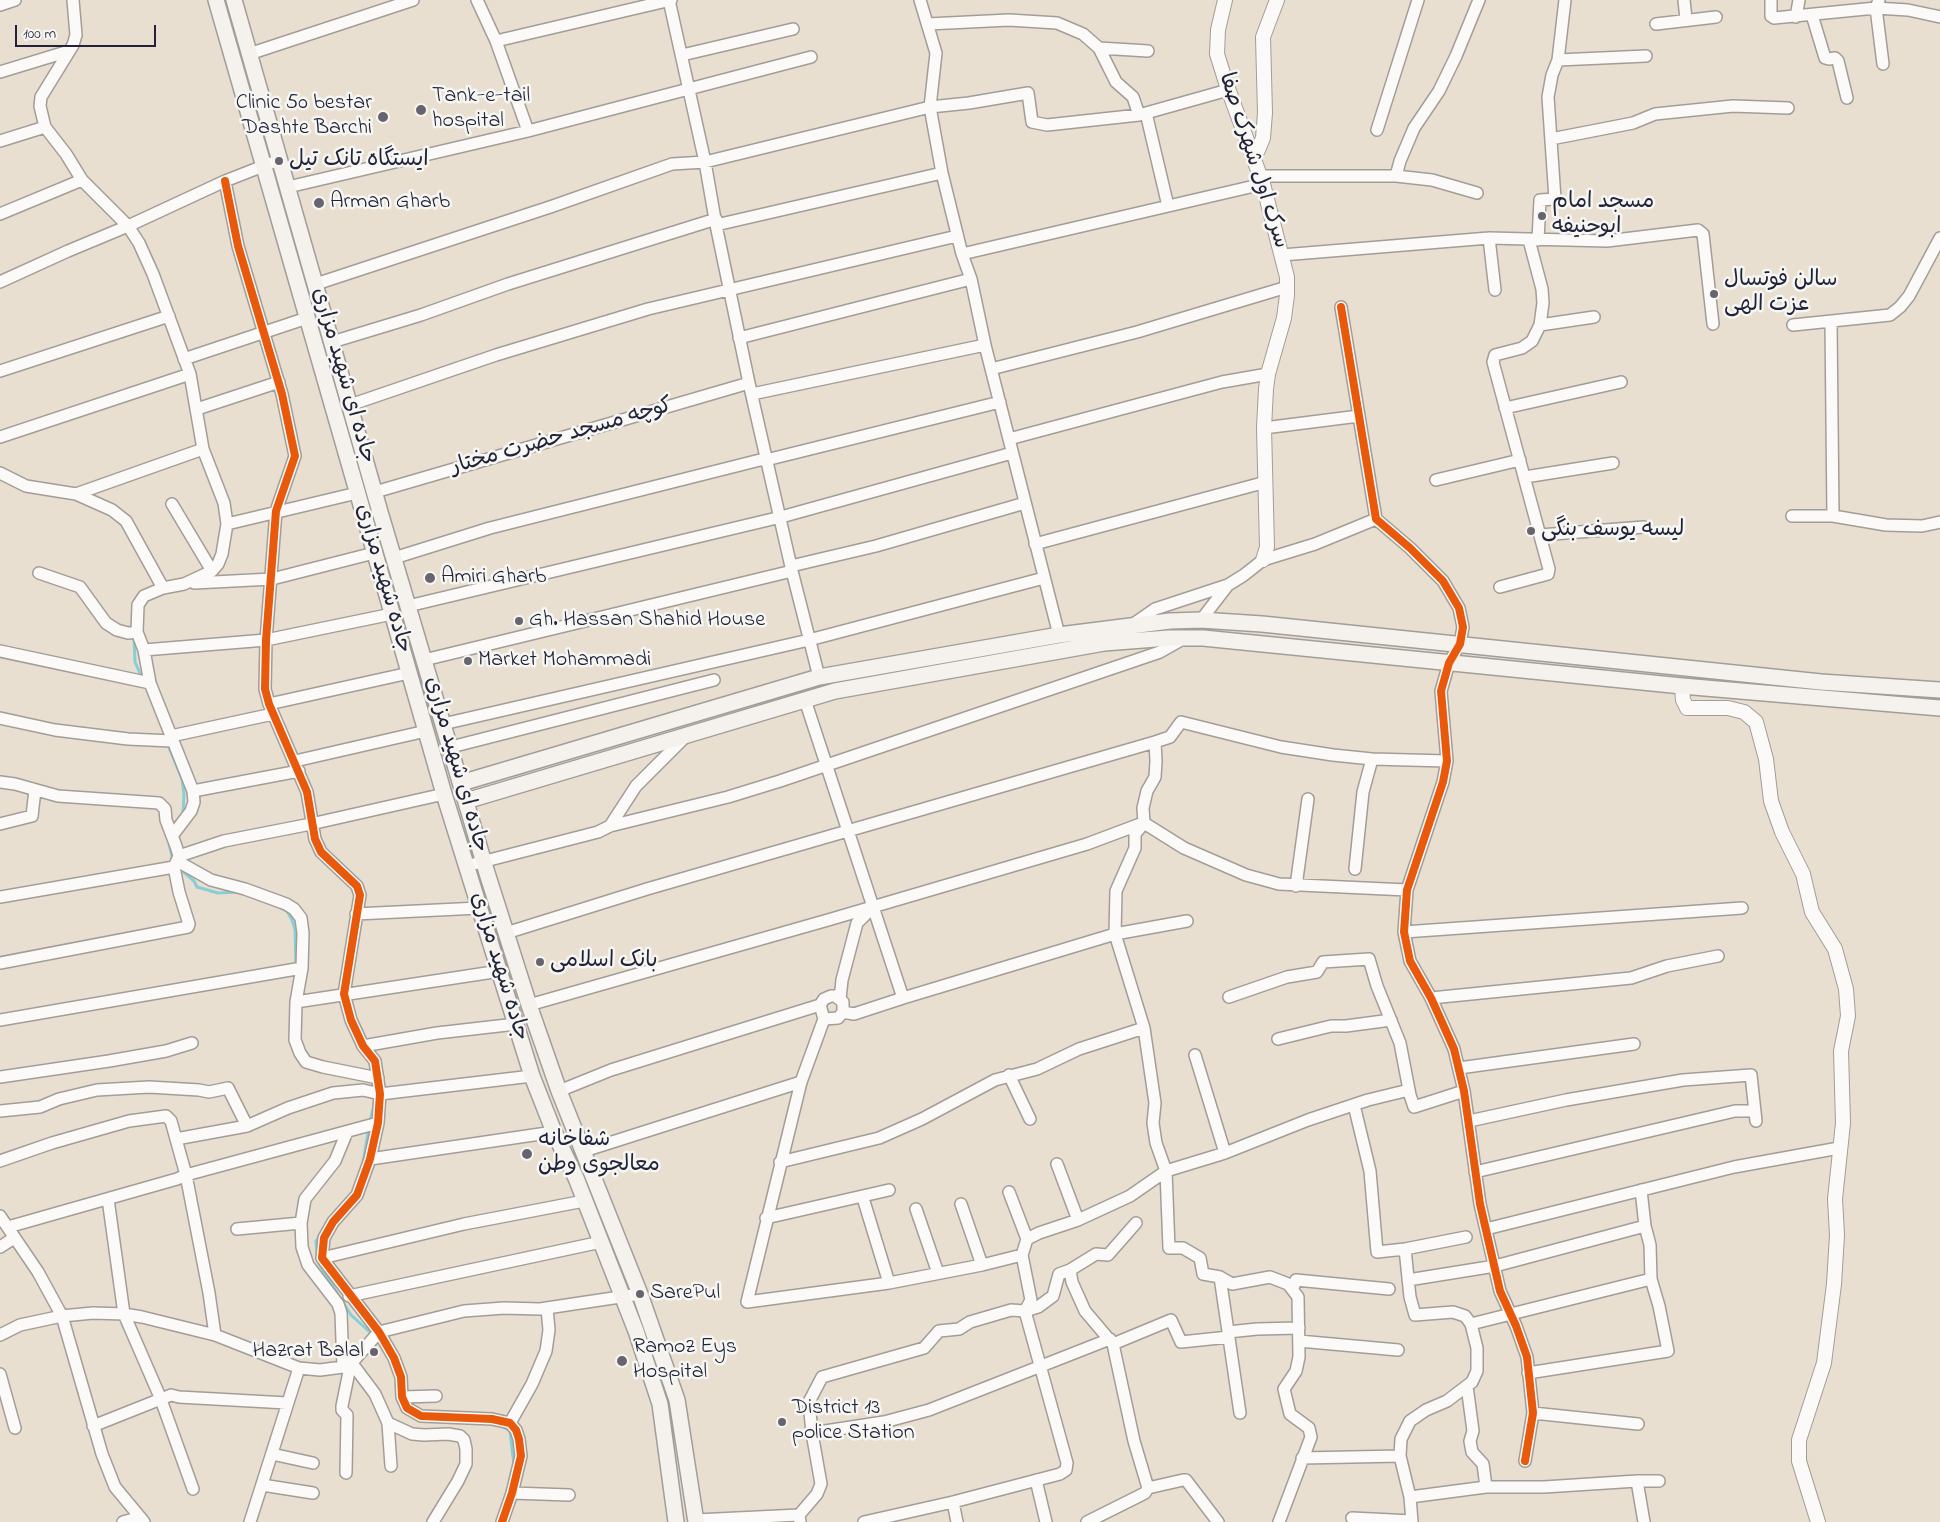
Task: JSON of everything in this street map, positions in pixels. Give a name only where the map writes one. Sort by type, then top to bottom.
[{"type":"main road","name":"جاده شهید مزاری","points":[[216,0],[466,866],[532,1076],[584,1201]]},
{"type":"main road","name":"جاده ای شهید مزاری","points":[[234,0],[374,492],[451,747],[483,861],[529,1005],[559,1091],[640,1294],[677,1400],[696,1521]]},
{"type":"main road","points":[[461,783],[819,677],[1059,635],[1170,620],[1262,624],[1821,682],[1940,690]]},
{"type":"main road","points":[[1169,638],[1170,620]]},
{"type":"main road","points":[[466,801],[835,691],[876,682],[1104,643],[1169,638],[1202,638],[1682,686],[1940,708]]},
{"type":"main road","points":[[584,1201],[636,1331],[660,1404],[676,1522]]},
{"type":"street","points":[[0,5],[15,0]]},
{"type":"street","points":[[73,0],[76,34],[69,51],[41,97],[40,106],[46,128],[66,154],[82,180],[128,226],[139,243],[190,374],[203,449],[224,503],[227,524],[222,554],[218,564],[212,571],[184,584]]},
{"type":"street","points":[[249,54],[413,0]]},
{"type":"street","points":[[477,0],[496,42],[528,132]]},
{"type":"street","points":[[496,42],[670,0],[705,162],[750,388],[791,568],[819,677]]},
{"type":"street","points":[[920,0],[936,53],[930,107],[942,173],[962,254],[971,279],[985,345],[1059,635]]},
{"type":"street","name":"سرک اول شهرک صفا","points":[[1226,0],[1218,30],[1217,54],[1228,90],[1262,180],[1287,277],[1284,318],[1268,374],[1264,428],[1267,547],[1263,560]]},
{"type":"street","points":[[1252,154],[1258,150],[1263,138],[1265,113],[1263,37],[1277,0]]},
{"type":"street","points":[[1377,130],[1418,0]]},
{"type":"street","points":[[1396,176],[1400,161],[1414,128],[1439,91],[1479,0]]},
{"type":"street","points":[[1500,587],[1548,574],[1549,569],[1493,362],[1495,355],[1522,348],[1532,342],[1540,325],[1543,303],[1534,240],[1540,200],[1555,199],[1548,96],[1552,75],[1558,60],[1565,0]]},
{"type":"street","points":[[1684,0],[1686,19]]},
{"type":"street","points":[[1771,0],[1772,18],[1812,15],[1877,4],[1940,17]]},
{"type":"street","points":[[1796,17],[1799,0]]},
{"type":"street","points":[[1877,4],[1883,64]]},
{"type":"street","points":[[1812,15],[1825,58],[1837,58],[1847,98]]},
{"type":"street","points":[[1656,24],[1716,17]]},
{"type":"street","points":[[928,24],[1009,20],[1057,23],[1083,34],[1100,48],[1116,82],[1133,97],[1143,114],[1168,206]]},
{"type":"street","points":[[682,55],[793,29]]},
{"type":"street","points":[[1100,48],[1148,52]]},
{"type":"street","points":[[0,72],[69,51]]},
{"type":"street","points":[[1558,60],[1646,56]]},
{"type":"street","points":[[288,187],[528,132],[811,57]]},
{"type":"street","points":[[316,284],[553,206],[672,164],[705,162],[930,107],[1028,93],[1032,122],[1047,125],[1143,114],[1228,90]]},
{"type":"street","points":[[1551,139],[1634,123],[1654,114],[1733,106],[1788,108]]},
{"type":"street","points":[[0,141],[46,128]]},
{"type":"street","points":[[0,282],[128,226],[224,181],[280,160]]},
{"type":"street","points":[[332,342],[421,315],[508,284],[716,222],[942,173]]},
{"type":"street","points":[[962,254],[1168,206],[1262,180],[1396,176],[1432,180],[1477,193]]},
{"type":"street","points":[[0,214],[82,180]]},
{"type":"street","points":[[224,181],[238,246],[279,382],[295,456],[276,511],[266,640],[265,689],[271,709],[307,792],[315,839],[321,852],[357,886],[360,895],[344,994],[351,1020],[363,1046],[375,1061],[380,1094],[378,1123],[370,1159],[357,1195],[333,1222],[324,1238],[322,1258],[349,1296],[379,1332],[394,1358],[401,1377],[402,1397],[407,1408],[421,1416],[492,1419],[510,1423],[516,1430],[521,1456],[512,1493],[502,1522]]},
{"type":"street","points":[[1282,255],[1489,238],[1607,241],[1698,230],[1703,234],[1713,324]]},
{"type":"street","points":[[350,405],[496,355],[648,309],[730,288],[958,236]]},
{"type":"street","points":[[1489,238],[1495,290]]},
{"type":"street","points":[[1793,325],[1890,315],[1900,307],[1926,266],[1940,238]]},
{"type":"street","points":[[739,338],[971,279]]},
{"type":"street","points":[[991,368],[1137,332],[1287,287]]},
{"type":"street","points":[[1341,306],[1376,520],[1410,548],[1443,581],[1459,608],[1463,627],[1460,644],[1449,663],[1441,691],[1447,761],[1443,782],[1407,890],[1404,932],[1410,961],[1431,998],[1454,1049],[1464,1091],[1475,1172],[1486,1230],[1500,1291],[1516,1326],[1526,1357],[1533,1413],[1526,1461]]},
{"type":"street","points":[[0,371],[169,316]]},
{"type":"street","points":[[1540,325],[1594,317]]},
{"type":"street","points":[[184,359],[307,318]]},
{"type":"street","points":[[1831,322],[1834,516]]},
{"type":"street","name":"کوچه مسجد حضرت مختار","points":[[374,492],[750,388],[985,345]]},
{"type":"street","points":[[0,437],[190,374]]},
{"type":"street","points":[[1009,439],[1222,382],[1268,374]]},
{"type":"street","points":[[197,409],[279,382]]},
{"type":"street","points":[[1505,408],[1621,382]]},
{"type":"street","points":[[394,558],[490,528],[1000,402]]},
{"type":"street","points":[[1264,428],[1359,416]]},
{"type":"street","points":[[76,494],[203,449]]},
{"type":"street","points":[[408,606],[780,516],[1012,453]]},
{"type":"street","points":[[1436,480],[1520,460]]},
{"type":"street","points":[[1525,477],[1613,463]]},
{"type":"street","points":[[0,473],[26,486],[76,494],[112,510],[126,521],[163,588]]},
{"type":"street","points":[[1035,544],[1266,482]]},
{"type":"street","points":[[227,524],[357,493]]},
{"type":"street","points":[[424,660],[876,546],[1025,503]]},
{"type":"street","points":[[172,504],[212,571]]},
{"type":"street","points":[[1792,516],[1834,516],[1886,526],[1922,526],[1940,522]]},
{"type":"street","points":[[1132,625],[1155,609],[1228,585],[1263,560],[1315,544],[1376,520]]},
{"type":"street","points":[[1540,535],[1644,527]]},
{"type":"street","points":[[172,836],[191,811],[194,802],[192,790],[150,683],[144,650],[137,632],[138,605],[144,596],[163,588],[184,584],[272,579],[374,552]]},
{"type":"street","points":[[39,573],[80,587],[106,623],[117,630],[128,633],[137,632]]},
{"type":"street","points":[[444,724],[809,640],[1044,578]]},
{"type":"street","points":[[1201,620],[1228,585]]},
{"type":"street","points":[[144,650],[266,640],[392,614]]},
{"type":"street","points":[[466,866],[598,832],[610,826],[728,797],[1160,652],[1185,638]]},
{"type":"street","points":[[0,651],[150,683]]},
{"type":"street","points":[[0,718],[55,730],[128,739],[171,739],[271,709],[409,673]]},
{"type":"street","points":[[451,747],[714,680]]},
{"type":"street","points":[[1682,686],[1683,700],[1687,708],[1728,708],[1744,712],[1756,722],[1766,759],[1771,801],[1782,832],[1803,874],[1812,912],[1835,949],[1846,989],[1848,1016],[1841,1051],[1843,1123],[1835,1199],[1837,1235],[1829,1331],[1824,1363],[1799,1440],[1799,1461],[1818,1522]]},
{"type":"street","points":[[805,700],[903,998]]},
{"type":"street","points":[[506,932],[647,889],[1155,742],[1170,737],[1181,722],[1281,747],[1333,756],[1447,761]]},
{"type":"street","points":[[192,790],[297,766],[426,731]]},
{"type":"street","points":[[610,826],[636,786],[690,733]]},
{"type":"street","points":[[1155,742],[1155,777],[1147,792],[1143,808],[1144,823],[1135,834],[1135,848],[1116,891],[1116,934],[1144,1028],[1155,1103],[1154,1124],[1156,1143],[1166,1171],[1169,1248],[1183,1248],[1200,1258],[1203,1274],[1220,1277],[1232,1284],[1270,1277],[1288,1284],[1293,1288],[1298,1297],[1299,1341],[1296,1371],[1284,1389],[1290,1414],[1309,1428],[1311,1437],[1279,1522]]},
{"type":"street","points":[[1355,869],[1363,792],[1372,759]]},
{"type":"street","points":[[0,782],[15,784],[58,796],[159,803],[165,810],[172,836],[189,924],[188,927],[0,963]]},
{"type":"street","points":[[0,824],[32,816],[34,814],[35,790]]},
{"type":"street","points":[[0,897],[177,861],[224,841],[311,824],[444,794]]},
{"type":"street","points":[[1296,886],[1308,799]]},
{"type":"street","points":[[1144,823],[1184,848],[1246,875],[1279,884],[1407,890]]},
{"type":"street","points":[[529,1005],[1087,844],[1144,823]]},
{"type":"street","points":[[177,861],[211,880],[244,889],[286,904],[294,909],[301,918],[303,933],[302,968],[296,1002],[295,1040],[300,1053],[306,1062],[378,1078]]},
{"type":"street","points":[[824,1019],[838,1018],[843,1012],[844,1008],[840,999],[842,980],[857,923],[873,907]]},
{"type":"street","points":[[356,914],[479,908]]},
{"type":"street","points":[[1404,932],[1742,908]]},
{"type":"street","points":[[843,1012],[854,1014],[1116,934],[1187,921]]},
{"type":"street","points":[[1431,998],[1631,978],[1667,966],[1718,956]]},
{"type":"street","points":[[1229,997],[1287,977],[1317,972],[1323,962],[1369,959],[1377,986],[1400,1043],[1414,1107],[1464,1091]]},
{"type":"street","points":[[0,1020],[302,968]]},
{"type":"street","points":[[296,1002],[500,971]]},
{"type":"street","points":[[559,1091],[611,1070],[820,1005],[827,996],[835,996],[840,999]]},
{"type":"street","points":[[820,1005],[824,1019],[801,1082],[766,1218],[747,1302],[890,1282],[982,1265],[1022,1255]]},
{"type":"street","points":[[1278,1039],[1331,1026],[1391,1020]]},
{"type":"street","points":[[363,1046],[437,1033],[516,1024]]},
{"type":"street","points":[[780,1162],[879,1138],[922,1119],[995,1080],[1037,1069],[1079,1049],[1144,1028]]},
{"type":"street","points":[[0,1076],[118,1060],[166,1051],[192,1043]]},
{"type":"street","points":[[1459,1068],[1634,1044]]},
{"type":"street","points":[[1195,1055],[1225,1153]]},
{"type":"street","points":[[1009,1075],[1030,1119]]},
{"type":"street","points":[[1469,1121],[1566,1100],[1683,1080],[1751,1075],[1756,1116],[1735,1111],[1475,1172]]},
{"type":"street","points":[[176,1139],[247,1126],[288,1108],[333,1093],[362,1090],[380,1094],[532,1076]]},
{"type":"street","points":[[584,1151],[801,1082]]},
{"type":"street","points":[[0,1111],[40,1107],[59,1099],[97,1090],[149,1088],[209,1092],[228,1088],[247,1126]]},
{"type":"street","points":[[1027,1240],[1039,1233],[1078,1220],[1130,1196],[1166,1171],[1225,1153],[1308,1120],[1409,1090]]},
{"type":"street","points":[[1354,1105],[1370,1171],[1377,1252],[1405,1249],[1466,1237]]},
{"type":"street","points":[[0,1161],[52,1143],[129,1121],[166,1116],[171,1121],[186,1175],[209,1293],[215,1335]]},
{"type":"street","points":[[8,1227],[186,1175],[378,1123]]},
{"type":"street","points":[[346,1473],[347,1416],[342,1410],[342,1406],[347,1364],[340,1313],[338,1304],[308,1265],[302,1247],[301,1223],[305,1199],[336,1161],[348,1132]]},
{"type":"street","points":[[370,1159],[554,1132]]},
{"type":"street","points":[[1486,1230],[1734,1167],[1839,1148]]},
{"type":"street","points":[[1057,1164],[1078,1220]]},
{"type":"street","points":[[766,1218],[863,1198],[889,1190]]},
{"type":"street","points":[[1528,1373],[1668,1351],[1652,1279],[1650,1245],[1645,1226],[1640,1190]]},
{"type":"street","points":[[864,1522],[913,1517],[952,1502],[1060,1474],[1066,1470],[1067,1463],[1025,1311],[1031,1300],[1022,1255],[1027,1240],[1009,1192]]},
{"type":"street","points":[[863,1198],[890,1282]]},
{"type":"street","points":[[108,1199],[124,1314],[160,1397],[192,1489]]},
{"type":"street","points":[[322,1258],[464,1224],[584,1201]]},
{"type":"street","points":[[961,1204],[982,1265]]},
{"type":"street","points":[[916,1208],[938,1273]]},
{"type":"street","points":[[0,1216],[38,1272],[62,1316],[102,1454],[115,1487],[142,1520]]},
{"type":"street","points":[[237,1229],[301,1223]]},
{"type":"street","points":[[696,1521],[800,1518],[817,1494],[821,1484],[812,1433],[809,1402],[822,1377],[924,1348],[939,1331],[959,1329],[970,1322],[1011,1310],[1025,1311],[1038,1307],[1052,1296],[1059,1274],[1070,1270],[1096,1254],[1108,1255],[1136,1223]]},
{"type":"street","points":[[1408,1280],[1495,1266],[1645,1226]]},
{"type":"street","points":[[0,1247],[14,1238]]},
{"type":"street","points":[[349,1296],[600,1242]]},
{"type":"street","points":[[1352,1518],[1412,1522],[1410,1497],[1400,1456],[1400,1440],[1410,1421],[1426,1410],[1447,1401],[1467,1386],[1472,1382],[1477,1370],[1477,1348],[1471,1324],[1465,1316],[1453,1312],[1415,1315],[1410,1297],[1405,1249]]},
{"type":"street","points":[[1070,1270],[1072,1282],[1086,1311],[1112,1341],[1134,1441],[1148,1488]]},
{"type":"street","points":[[1220,1277],[1240,1413]]},
{"type":"street","points":[[1471,1324],[1652,1279]]},
{"type":"street","points":[[1293,1288],[1296,1280],[1389,1289]]},
{"type":"street","points":[[0,1335],[20,1325],[62,1316],[93,1313],[124,1314],[215,1335],[299,1368],[320,1370],[347,1364],[379,1332],[464,1311],[504,1308],[547,1308],[640,1294]]},
{"type":"street","points":[[510,1423],[532,1384],[546,1351],[549,1330],[547,1308]]},
{"type":"street","points":[[812,1433],[884,1422],[929,1410],[1171,1320],[1181,1342],[1257,1329],[1299,1328]]},
{"type":"street","points":[[1299,1341],[1398,1350]]},
{"type":"street","points":[[347,1364],[375,1394],[388,1423],[391,1466]]},
{"type":"street","points":[[250,1522],[299,1368]]},
{"type":"street","points":[[0,1374],[15,1428]]},
{"type":"street","points":[[1467,1386],[1473,1431],[1470,1441],[1472,1452],[1483,1464],[1486,1487]]},
{"type":"street","points":[[93,1426],[171,1394],[179,1398],[287,1403]]},
{"type":"street","points":[[402,1397],[436,1396]]},
{"type":"street","points":[[1533,1413],[1638,1424]]},
{"type":"street","points":[[388,1423],[412,1434],[448,1434],[460,1436],[464,1440],[466,1464],[433,1522]]},
{"type":"street","points":[[272,1454],[313,1463]]},
{"type":"street","points":[[1302,1458],[1400,1456]]},
{"type":"street","points":[[1036,1480],[1046,1522]]},
{"type":"street","points":[[1087,1522],[1145,1493],[1148,1488],[1185,1480],[1218,1522]]},
{"type":"street","points":[[1638,1481],[1644,1522]]},
{"type":"street","points":[[1410,1497],[1486,1487],[1544,1487],[1659,1481]]},
{"type":"street","points":[[262,1485],[313,1493]]},
{"type":"street","points":[[512,1493],[569,1495]]},
{"type":"street","points":[[952,1502],[957,1522]]},
{"type":"street","points":[[123,1522],[142,1520]]},
{"type":"waterway","points":[[134,636],[135,662],[142,678]]},
{"type":"waterway","points":[[168,745],[182,779],[184,794],[183,813]]},
{"type":"waterway","points":[[169,844],[173,860]]},
{"type":"waterway","points":[[178,867],[194,881],[197,887],[218,893],[239,892]]},
{"type":"waterway","points":[[274,905],[287,911],[292,920],[295,929],[296,967]]},
{"type":"waterway","points":[[370,1121],[374,1105]]},
{"type":"waterway","points":[[363,1163],[369,1127]]},
{"type":"waterway","points":[[317,1253],[316,1241],[321,1234]]},
{"type":"waterway","points":[[318,1260],[351,1315],[372,1334]]},
{"type":"waterway","points":[[502,1426],[510,1431],[514,1465]]},
{"type":"cycle path","points":[[225,181],[238,246],[282,394],[295,456],[276,511],[266,640],[265,689],[269,704],[307,792],[315,839],[321,852],[357,886],[360,895],[344,994],[351,1020],[363,1046],[375,1061],[380,1094],[378,1123],[370,1159],[357,1195],[333,1222],[324,1238],[322,1258],[379,1332],[394,1358],[401,1377],[402,1397],[407,1408],[421,1416],[492,1419],[510,1423],[516,1430],[521,1456],[512,1493],[502,1522]]},
{"type":"cycle path","points":[[1341,307],[1376,519],[1410,548],[1443,581],[1459,608],[1463,627],[1460,644],[1449,663],[1441,691],[1447,761],[1443,782],[1407,890],[1404,932],[1410,961],[1431,998],[1454,1049],[1464,1091],[1480,1204],[1500,1291],[1516,1326],[1527,1357],[1533,1413],[1525,1461]]},
{"type":"place","name":"Tank-e-tail hospital","points":[[421,110]]},
{"type":"place","name":"Clinic 50 bestar Dashte Barchi","points":[[383,117]]},
{"type":"place","name":"ایستگاه تانک تیل","points":[[279,161]]},
{"type":"place","name":"Arman Gharb","points":[[319,203]]},
{"type":"place","name":"مسجد امام ابوحنیفه","points":[[1542,216]]},
{"type":"place","name":"سالن فوتسال عزت الهی","points":[[1714,294]]},
{"type":"place","name":"لیسه یوسف بنگی","points":[[1531,531]]},
{"type":"place","name":"Amiri Gharb","points":[[430,578]]},
{"type":"place","name":"Gh. Hassan Shahid House","points":[[519,621]]},
{"type":"place","name":"Market Mohammadi","points":[[468,661]]},
{"type":"place","name":"بانک اسلامی","points":[[540,962]]},
{"type":"place","name":"شفاخانه معالجوی وطن","points":[[527,1154]]},
{"type":"place","name":"SarePul","points":[[640,1294]]},
{"type":"place","name":"Hazrat Balal","points":[[374,1352]]},
{"type":"place","name":"Ramoz Eys Hospital","points":[[622,1361]]},
{"type":"place","name":"District 13 police Station","points":[[782,1422]]}]
